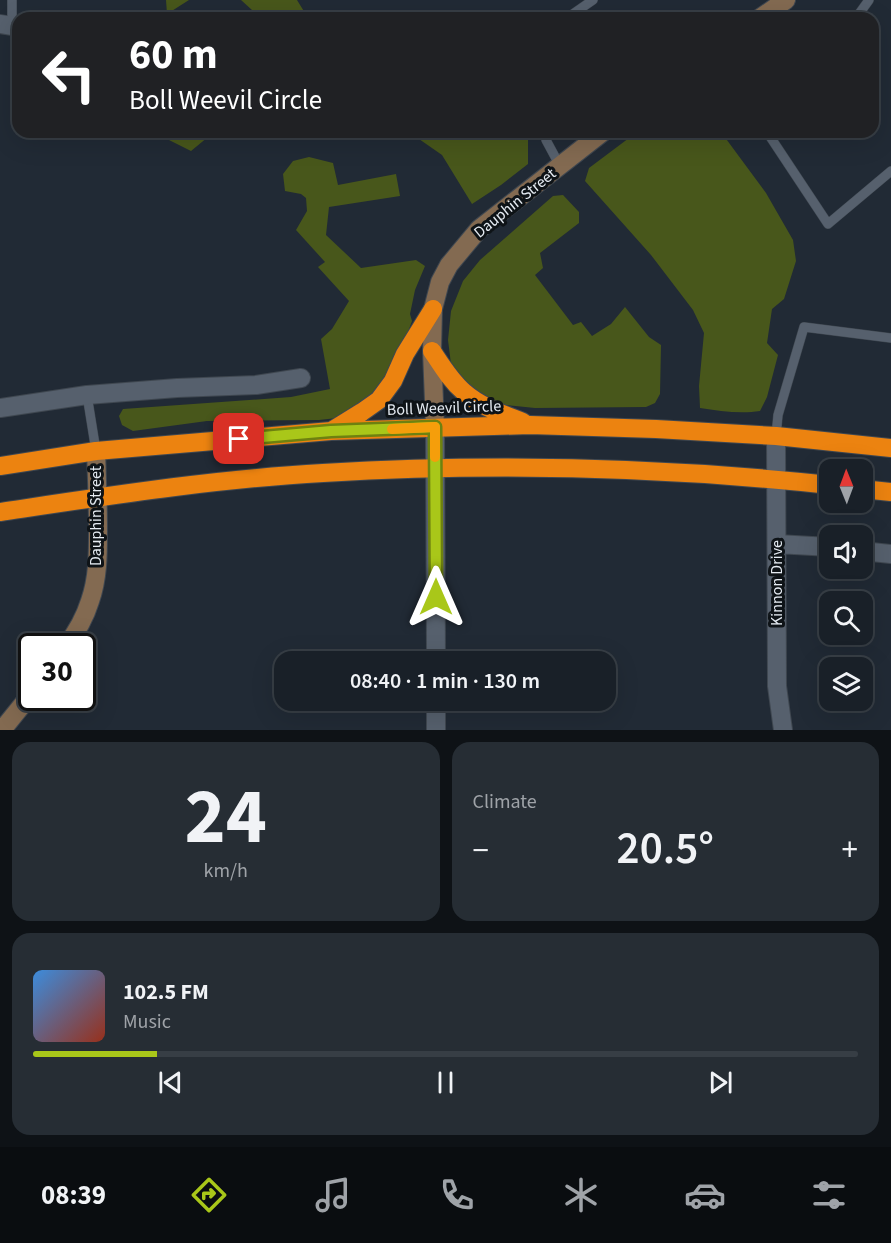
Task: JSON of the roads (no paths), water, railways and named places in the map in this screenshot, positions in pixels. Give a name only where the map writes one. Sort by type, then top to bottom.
[{"type":"highway","points":[[331,431],[379,400],[393,381],[405,354],[433,309]]},
{"type":"highway","points":[[432,351],[450,377],[464,392],[483,405],[530,425]]},
{"type":"highway","name":"Boll Weevil Circle","points":[[0,466],[96,451],[331,431],[530,425],[776,436],[891,448]]},
{"type":"highway","points":[[0,512],[229,481],[322,473],[435,468],[553,467],[701,473],[819,484]]},
{"type":"highway","points":[[873,490],[891,492]]},
{"type":"street","points":[[769,12],[786,0]]},
{"type":"street","name":"Dauphin Street","points":[[435,427],[433,309],[440,282],[449,265],[479,229],[595,138]]},
{"type":"street","points":[[0,408],[87,396],[177,388],[256,385],[301,378]]},
{"type":"street","points":[[435,427],[436,651]]},
{"type":"street","name":"Kinnon Drive","points":[[776,436],[777,686],[783,730]]},
{"type":"street","name":"Dauphin Street","points":[[74,633],[82,621],[96,578],[98,498],[96,451]]},
{"type":"street","points":[[777,544],[819,546]]},
{"type":"street","points":[[873,552],[891,554]]},
{"type":"street","points":[[2,730],[18,710]]},
{"type":"street","points":[[436,711],[436,730]]},
{"type":"lane","points":[[10,25],[12,0]]},
{"type":"lane","points":[[576,12],[593,0]]},
{"type":"lane","points":[[546,138],[560,166]]},
{"type":"lane","points":[[771,138],[828,224],[891,171]]},
{"type":"lane","points":[[776,436],[778,415],[804,327],[891,338]]},
{"type":"lane","points":[[87,396],[96,451]]}]
